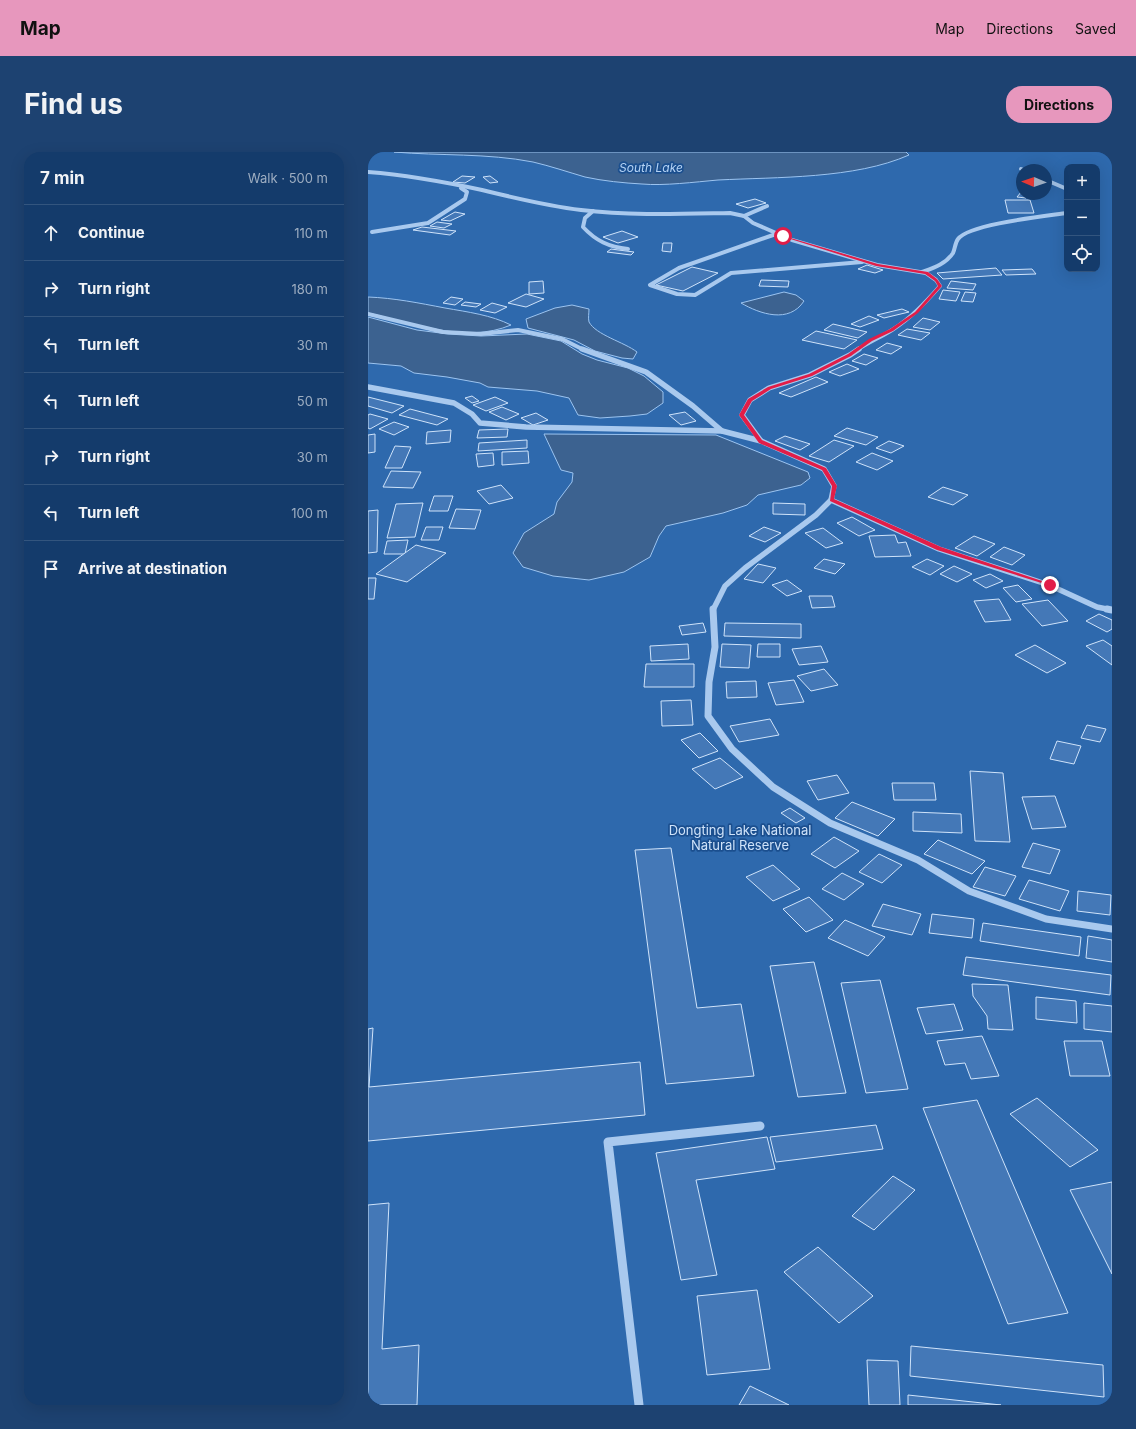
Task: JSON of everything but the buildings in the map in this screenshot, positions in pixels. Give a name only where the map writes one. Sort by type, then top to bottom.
[{"type":"street","points":[[368,172],[394,174],[487,191],[531,202],[593,211],[641,214],[708,212],[730,213],[744,216],[753,223],[792,240],[902,270],[926,273],[936,280],[940,286],[917,312],[892,330],[871,340],[850,355],[810,375],[769,388],[750,400],[742,415],[761,442]]},
{"type":"street","points":[[1052,182],[1064,187]]},
{"type":"street","points":[[372,232],[428,223],[465,199],[467,192],[459,186]]},
{"type":"street","points":[[744,216],[767,206]]},
{"type":"street","points":[[593,211],[587,214],[584,219],[583,227],[590,235],[609,247],[628,249]]},
{"type":"street","points":[[922,272],[954,255],[958,239],[974,229],[1029,218],[1064,213]]},
{"type":"street","points":[[776,234],[679,268],[650,286],[676,294],[695,294],[731,273],[866,261]]},
{"type":"street","points":[[368,314],[443,332],[481,334],[518,330],[562,339],[600,356],[646,372],[693,406],[722,430]]},
{"type":"street","points":[[368,387],[454,403],[472,414],[480,423],[526,427],[722,430],[761,442],[824,469],[834,486],[831,500],[816,515],[745,568],[725,586],[713,609],[715,647],[709,682],[708,716],[732,749],[773,787],[830,823],[918,860],[969,891],[1046,919],[1112,928]]},
{"type":"street","points":[[831,500],[939,549],[1050,585],[1052,588],[1097,607],[1112,610]]},
{"type":"street","points":[[639,1405],[608,1142],[760,1126]]},
{"type":"green space","name":"Dongting Lake National Natural Reserve","points":[[368,152],[1112,152],[1112,1405],[368,1405]]},
{"type":"water","name":"South Lake","points":[[394,152],[906,152],[909,155],[888,163],[865,169],[840,173],[718,180],[680,184],[651,184],[606,181],[516,159]]},
{"type":"water","points":[[784,292],[796,295],[804,301],[798,308],[790,313],[782,315],[774,315],[757,311],[741,303]]},
{"type":"water","points":[[368,297],[387,298],[471,312],[511,325],[476,333],[440,330],[368,313]]},
{"type":"water","points":[[572,305],[589,309],[589,322],[593,327],[604,335],[637,352],[633,359],[622,358],[595,351],[574,340],[528,328],[526,319],[555,308]]},
{"type":"water","points":[[368,317],[417,330],[448,334],[481,336],[527,334],[561,341],[582,354],[597,360],[628,368],[644,376],[663,392],[663,403],[647,414],[600,418],[578,415],[569,398],[537,391],[488,387],[480,383],[414,373],[401,366],[368,363]]},
{"type":"water","points":[[544,434],[716,435],[808,472],[810,478],[801,485],[758,495],[747,505],[723,513],[666,526],[659,536],[650,557],[624,572],[589,580],[553,576],[523,567],[513,553],[524,533],[554,514],[557,502],[572,482],[573,473],[561,470]]},
{"type":"route","points":[[783,236],[877,265],[926,273],[936,280],[940,286],[925,305],[892,330],[871,340],[850,355],[810,375],[769,388],[750,400],[742,415],[750,428],[761,442],[824,469],[834,486],[831,500],[939,549],[1050,585]]}]
